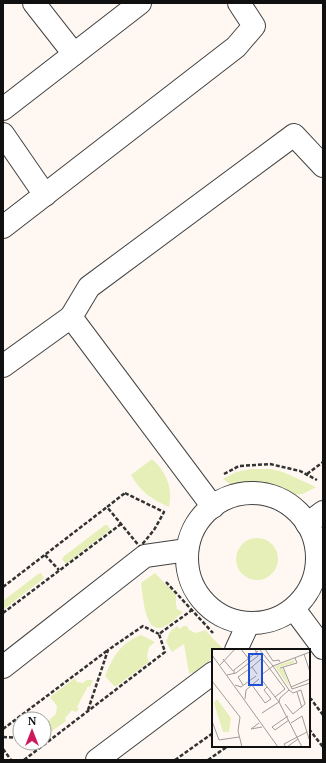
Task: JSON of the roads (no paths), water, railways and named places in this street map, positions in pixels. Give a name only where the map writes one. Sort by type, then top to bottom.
[{"type":"lane","points":[[34,3],[74,54]]},
{"type":"lane","points":[[3,109],[140,3]]},
{"type":"lane","points":[[3,227],[236,47],[254,26],[239,3]]},
{"type":"lane","points":[[3,134],[45,195]]},
{"type":"lane","points":[[3,366],[71,317],[89,287],[294,135],[323,166]]},
{"type":"lane","points":[[71,317],[213,507]]},
{"type":"lane","points":[[242,493],[263,493],[283,500],[298,513],[315,518],[312,531],[318,554],[316,576],[306,596],[294,609],[270,622],[248,624],[226,619],[208,607],[195,591],[187,571],[187,550],[192,530],[205,513],[222,500],[242,493]]},
{"type":"lane","points":[[3,667],[145,556],[187,550]]},
{"type":"lane","points":[[294,609],[323,648]]},
{"type":"lane","points":[[236,649],[248,624]]},
{"type":"lane","points":[[98,760],[212,674]]}]
